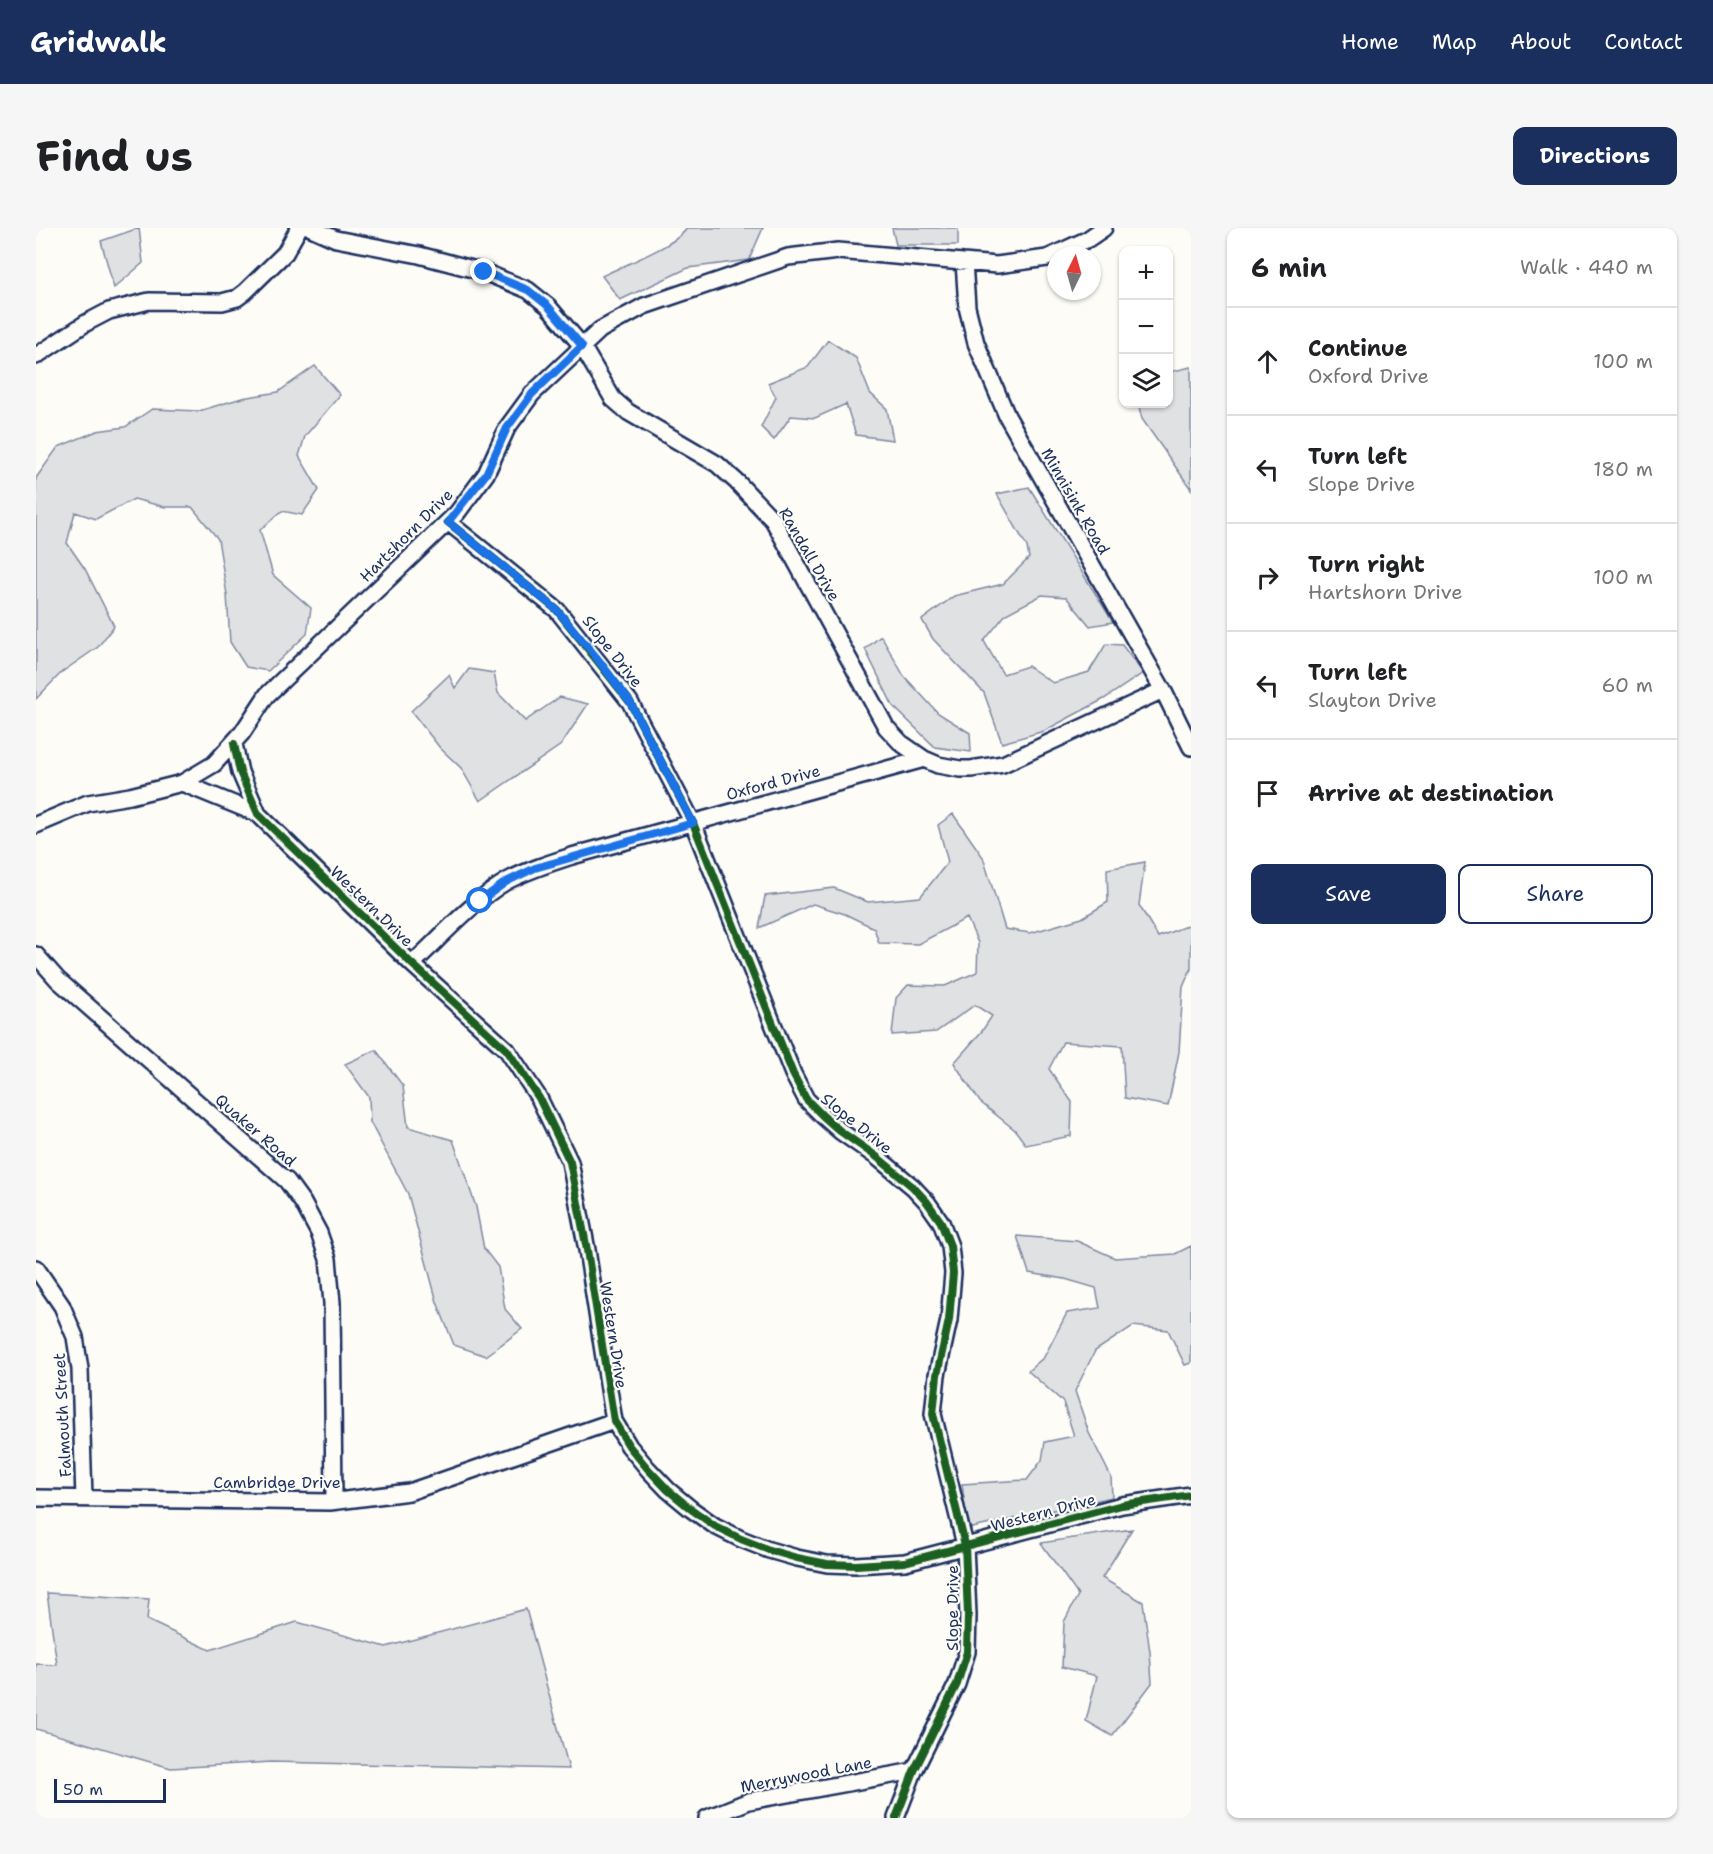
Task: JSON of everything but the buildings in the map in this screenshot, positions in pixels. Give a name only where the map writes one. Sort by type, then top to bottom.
[{"type":"street","points":[[36,356],[86,323],[109,311],[149,301],[222,302],[237,298],[285,253],[299,228]]},
{"type":"street","name":"Randall Drive","points":[[311,228],[336,239],[419,255],[484,272],[528,290],[548,306],[582,346],[614,399],[628,412],[717,464],[773,520],[886,727],[901,743],[924,759]]},
{"type":"street","name":"Hartshorn Drive","points":[[36,825],[88,803],[140,794],[182,783],[214,764],[234,744],[267,695],[448,522],[486,474],[507,428],[532,394],[600,330],[644,306],[788,257],[838,250],[997,265],[1047,258],[1088,239],[1104,228]]},
{"type":"street","name":"Minnisink Road","points":[[964,262],[967,307],[976,343],[1007,416],[1163,690],[1191,747]]},
{"type":"street","name":"Slope Drive","points":[[448,522],[557,610],[630,702],[693,823],[793,1074],[806,1099],[840,1131],[877,1157],[913,1187],[941,1222],[950,1246],[953,1273],[949,1320],[937,1375],[933,1414],[965,1545],[967,1652],[957,1684],[914,1771],[896,1818]]},
{"type":"street","points":[[924,759],[938,765],[960,769],[1003,764],[1163,690]]},
{"type":"street","name":"Western Drive","points":[[234,744],[240,772],[258,814]]},
{"type":"street","name":"Oxford Drive","points":[[412,964],[480,901],[506,882],[535,868],[924,759]]},
{"type":"street","name":"Western Drive","points":[[182,783],[258,814],[412,964],[507,1050],[539,1098],[570,1162],[587,1251],[614,1421],[629,1446],[648,1469],[676,1496],[715,1526],[769,1550],[826,1564],[905,1562],[1122,1505],[1191,1495]]},
{"type":"street","name":"Quaker Road","points":[[36,956],[58,980],[287,1181],[303,1203],[319,1233],[328,1259],[332,1303],[334,1501]]},
{"type":"street","name":"Falmouth Street","points":[[36,1268],[62,1306],[75,1337],[80,1370],[84,1499]]},
{"type":"street","name":"Cambridge Drive","points":[[36,1498],[334,1501],[409,1492],[614,1421]]},
{"type":"street","name":"Merrywood Lane","points":[[707,1818],[749,1801],[914,1771]]},
{"type":"shaded area","points":[[139,228],[143,263],[114,288],[101,241]]},
{"type":"shaded area","points":[[687,228],[763,228],[749,260],[688,268],[620,300],[602,276],[661,248],[681,235]]},
{"type":"shaded area","points":[[892,228],[958,228],[958,245],[896,245]]},
{"type":"shaded area","points":[[828,340],[856,358],[870,393],[887,409],[893,440],[856,435],[846,404],[815,418],[791,416],[774,440],[761,427],[776,397],[768,383],[808,367]]},
{"type":"shaded area","points":[[315,366],[340,395],[305,436],[299,456],[319,490],[302,515],[282,511],[260,530],[273,575],[311,608],[307,634],[268,671],[246,667],[230,642],[227,595],[218,539],[192,507],[165,507],[134,499],[96,519],[75,512],[67,543],[85,569],[114,626],[98,647],[62,672],[36,699],[36,478],[58,447],[97,431],[125,427],[152,409],[199,411],[242,398],[278,392]]},
{"type":"shaded area","points":[[1191,367],[1191,489],[1142,419],[1139,408],[1173,408],[1173,371]]},
{"type":"shaded area","points":[[1029,487],[1113,622],[1090,626],[1066,597],[1042,595],[1006,614],[984,641],[1003,674],[1028,666],[1053,683],[1089,672],[1106,644],[1122,645],[1143,673],[1104,699],[1044,731],[1002,743],[984,693],[933,639],[922,620],[954,596],[1003,584],[1029,558],[1027,547],[997,494]]},
{"type":"shaded area","points":[[881,636],[904,676],[938,713],[970,733],[971,752],[935,747],[893,706],[865,649]]},
{"type":"shaded area","points":[[469,669],[494,673],[498,693],[525,721],[560,697],[588,704],[561,745],[480,801],[461,768],[440,748],[411,711],[449,675],[455,688]]},
{"type":"shaded area","points":[[953,814],[983,857],[1005,929],[1030,933],[1082,918],[1108,902],[1107,869],[1145,862],[1139,905],[1158,937],[1191,924],[1191,969],[1183,987],[1179,1052],[1168,1106],[1125,1098],[1122,1046],[1063,1042],[1049,1069],[1072,1102],[1071,1136],[1026,1145],[1015,1130],[980,1102],[954,1063],[992,1016],[975,1005],[936,1032],[892,1035],[896,998],[908,985],[945,986],[977,972],[978,943],[967,918],[918,944],[879,943],[874,928],[845,914],[813,904],[759,928],[765,896],[834,888],[868,902],[920,897],[948,862],[938,825]]},
{"type":"shaded area","points":[[376,1050],[403,1086],[408,1127],[453,1140],[476,1207],[484,1249],[498,1267],[505,1309],[522,1329],[486,1356],[454,1345],[437,1302],[408,1194],[370,1122],[369,1097],[345,1064]]},
{"type":"shaded area","points":[[1017,1236],[1077,1241],[1115,1258],[1175,1254],[1191,1246],[1191,1363],[1185,1365],[1168,1330],[1133,1326],[1095,1351],[1075,1391],[1089,1433],[1111,1477],[1112,1497],[968,1529],[962,1484],[1027,1480],[1042,1460],[1045,1442],[1074,1436],[1063,1402],[1028,1371],[1044,1357],[1067,1313],[1100,1308],[1096,1288],[1065,1279],[1029,1273]]},
{"type":"shaded area","points":[[1132,1529],[1102,1578],[1143,1602],[1152,1683],[1112,1736],[1086,1721],[1097,1676],[1062,1667],[1064,1622],[1078,1595],[1041,1543]]},
{"type":"shaded area","points":[[47,1593],[149,1599],[147,1620],[210,1650],[297,1622],[386,1647],[526,1609],[569,1769],[271,1762],[171,1768],[36,1729],[36,1664],[57,1665]]},
{"type":"cycle path","points":[[448,522],[557,610],[630,702],[693,823],[793,1074],[806,1099],[840,1131],[877,1157],[913,1187],[941,1222],[950,1246],[953,1273],[949,1320],[937,1375],[933,1414],[965,1545],[967,1652],[957,1684],[914,1771],[896,1818]]},
{"type":"cycle path","points":[[234,744],[240,772],[258,814],[412,964],[507,1050],[539,1098],[570,1162],[587,1250],[614,1421],[629,1446],[648,1469],[691,1509],[715,1526],[769,1550],[827,1564],[856,1565],[905,1562],[1122,1505],[1191,1495]]},
{"type":"route","points":[[480,901],[506,882],[535,868],[693,823],[630,702],[596,657],[557,610],[448,522],[486,474],[507,428],[532,394],[582,346],[548,306],[528,290],[484,272]]}]
